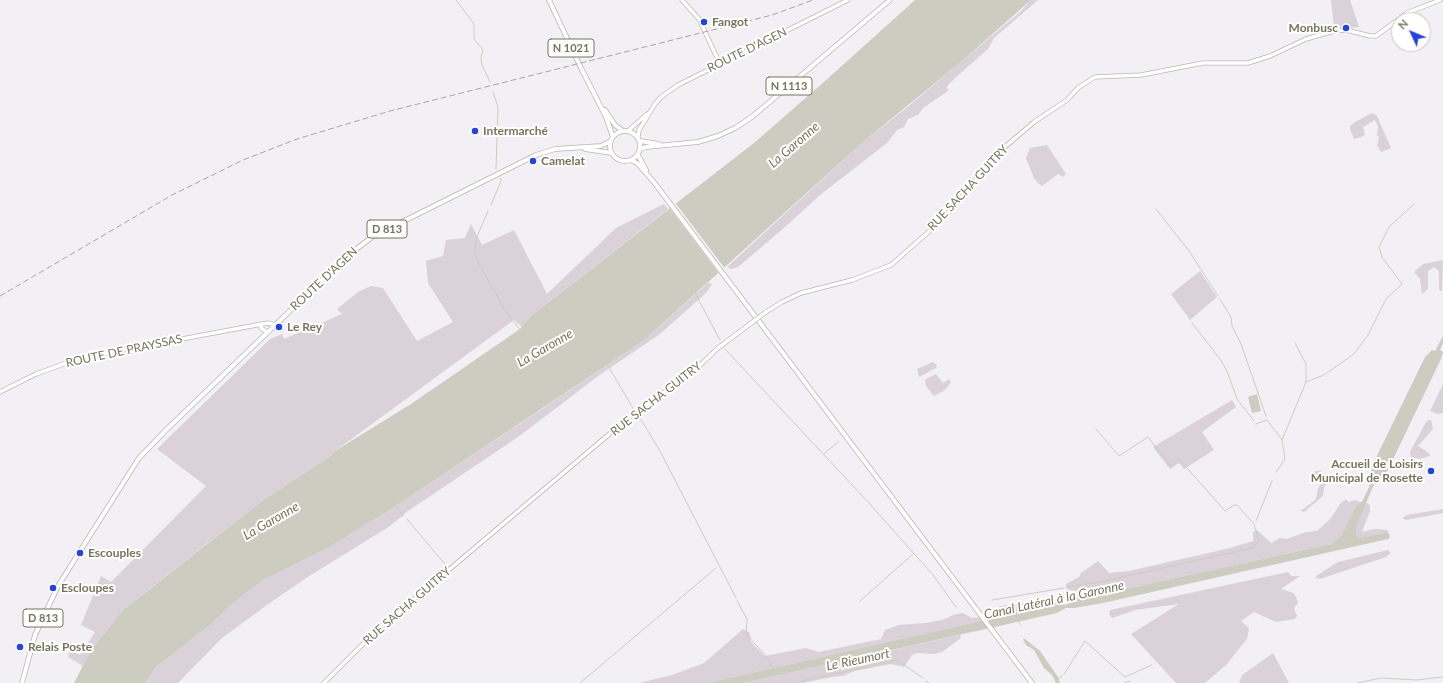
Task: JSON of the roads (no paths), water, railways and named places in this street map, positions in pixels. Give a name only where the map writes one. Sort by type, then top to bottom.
[{"type":"main road","name":"N 1021","points":[[549,0],[610,125],[612,139]]},
{"type":"main road","name":"N 1113","points":[[640,149],[646,147],[705,141],[725,133],[743,123],[890,0]]},
{"type":"main road","name":"N 1021","points":[[595,95],[613,122],[623,130]]},
{"type":"main road","points":[[630,160],[638,155],[640,149],[639,139],[628,131],[623,130],[612,139],[612,153],[619,159],[630,160],[637,163],[652,179],[1032,683]]},
{"type":"main road","name":"ROUTE D'AGEN","points":[[22,683],[35,635],[58,586],[139,458],[267,332],[345,258],[372,237],[536,155],[550,150],[566,147],[599,146],[612,139]]},
{"type":"main road","name":"N 1113","points":[[639,139],[674,145]]},
{"type":"main road","name":"ROUTE D'AGEN","points":[[566,147],[612,153]]},
{"type":"main road","points":[[638,155],[652,179]]},
{"type":"street","points":[[682,0],[699,19],[720,64]]},
{"type":"street","name":"ROUTE D'AGEN","points":[[639,139],[639,130],[652,109],[661,97],[678,85],[848,0]]},
{"type":"street","name":"RUE SACHA GUITRY","points":[[324,683],[363,644],[609,434],[633,414],[692,373],[718,348],[766,312],[801,293],[852,280],[891,265],[942,220],[999,152],[1034,122],[1054,110],[1079,87],[1091,79],[1106,75],[1141,75],[1203,63],[1248,63],[1270,56],[1306,39],[1334,31],[1348,31],[1376,36],[1407,13],[1440,0]]},
{"type":"street","name":"ROUTE D'AGEN","points":[[628,131],[652,109]]},
{"type":"street","points":[[267,332],[262,326],[269,323],[275,325]]},
{"type":"street","name":"ROUTE DE PRAYSSAS","points":[[0,392],[36,374],[80,358],[254,325],[262,326]]},
{"type":"water","name":"La Garonne","points":[[915,0],[1031,0],[962,61],[863,142],[643,341],[396,506],[328,548],[263,580],[231,605],[209,626],[156,667],[145,683],[74,683],[91,650],[123,610],[262,501],[329,457],[335,451],[411,404],[520,329],[532,315],[754,143]]},
{"type":"water","points":[[1443,336],[1443,343],[1440,350],[1443,352],[1441,359],[1385,476],[1377,484],[1374,484],[1356,527],[1356,535],[1359,538],[1386,533],[1389,534],[1390,537],[1388,539],[1103,603],[1066,608],[1057,613],[744,683],[707,683],[1051,605],[1065,605],[1075,600],[1331,544],[1341,536],[1356,507],[1360,502],[1362,502],[1371,483],[1369,482],[1372,466],[1425,357],[1432,350],[1435,351]]},
{"type":"water","points":[[1257,394],[1261,411],[1252,413],[1248,397]]},
{"type":"water","points":[[1023,639],[1040,651],[1058,677],[1060,683],[1056,683],[1052,675],[1044,668],[1034,650],[1026,645]]},
{"type":"waterway","points":[[456,0],[474,24],[474,39],[483,50],[481,58],[482,65],[490,82]]},
{"type":"waterway","points":[[493,92],[498,107],[496,169]]},
{"type":"waterway","points":[[491,205],[501,178]]},
{"type":"waterway","points":[[1276,472],[1285,459],[1282,440],[1306,382],[1324,375],[1354,354],[1368,335],[1386,299],[1402,284],[1382,257],[1379,247],[1389,227],[1414,204]]},
{"type":"waterway","points":[[1156,209],[1189,251],[1218,296]]},
{"type":"waterway","points":[[488,211],[476,239],[475,256],[504,309],[520,330]]},
{"type":"waterway","points":[[695,293],[720,340]]},
{"type":"waterway","points":[[1220,299],[1231,317],[1232,326],[1241,344],[1266,416]]},
{"type":"waterway","points":[[1192,323],[1220,359],[1227,371],[1237,399],[1254,421]]},
{"type":"waterway","points":[[1295,343],[1306,364],[1306,382]]},
{"type":"waterway","points":[[724,348],[869,503],[933,575],[956,607]]},
{"type":"waterway","points":[[607,364],[634,410]]},
{"type":"waterway","points":[[637,413],[660,451],[736,598]]},
{"type":"waterway","points":[[1256,424],[1267,420],[1282,440]]},
{"type":"waterway","name":"Canal Latéral à la Garonne","points":[[1066,587],[1100,582],[1248,549],[1254,547],[1259,541],[1254,524],[1237,505],[1234,505],[1225,511],[1179,459],[1171,466],[1148,437],[1119,456],[1096,429]]},
{"type":"waterway","points":[[824,454],[839,441]]},
{"type":"waterway","points":[[1256,521],[1272,481]]},
{"type":"waterway","points":[[395,505],[403,516]]},
{"type":"waterway","points":[[407,519],[448,568]]},
{"type":"waterway","points":[[860,601],[913,554]]},
{"type":"waterway","points":[[580,683],[716,568]]},
{"type":"waterway","name":"Canal Latéral à la Garonne","points":[[992,600],[1064,588]]},
{"type":"waterway","points":[[737,601],[747,619],[746,634],[769,659]]},
{"type":"waterway","name":"Canal Latéral à la Garonne","points":[[1018,620],[1021,625]]},
{"type":"waterway","points":[[1064,674],[1085,641],[1125,677],[1152,665]]},
{"type":"waterway","name":"Le Rieumort","points":[[793,683],[897,660],[923,678]]},
{"type":"waterway","points":[[770,662],[773,669]]},
{"type":"waterway","points":[[1058,679],[1062,676]]},
{"type":"waterway","name":"Le Rieumort","points":[[1357,683],[1381,678],[1417,680],[1443,677]]},
{"type":"waterway","points":[[1124,683],[1130,681]]},
{"type":"railway","points":[[0,296],[172,195],[243,160],[297,139],[390,111],[772,15],[813,0]]},
{"type":"place","name":"Fangot","points":[[704,22]]},
{"type":"place","name":"Monbusc","points":[[1346,28]]},
{"type":"place","name":"Intermarché","points":[[475,131]]},
{"type":"place","name":"Camelat","points":[[533,161]]},
{"type":"place","name":"Le Rey","points":[[279,327]]},
{"type":"place","name":"Accueil de Loisirs Municipal de Rosette","points":[[1431,471]]},
{"type":"place","name":"Escouples","points":[[80,553]]},
{"type":"place","name":"Escloupes","points":[[53,588]]},
{"type":"place","name":"Relais Poste","points":[[20,647]]}]
